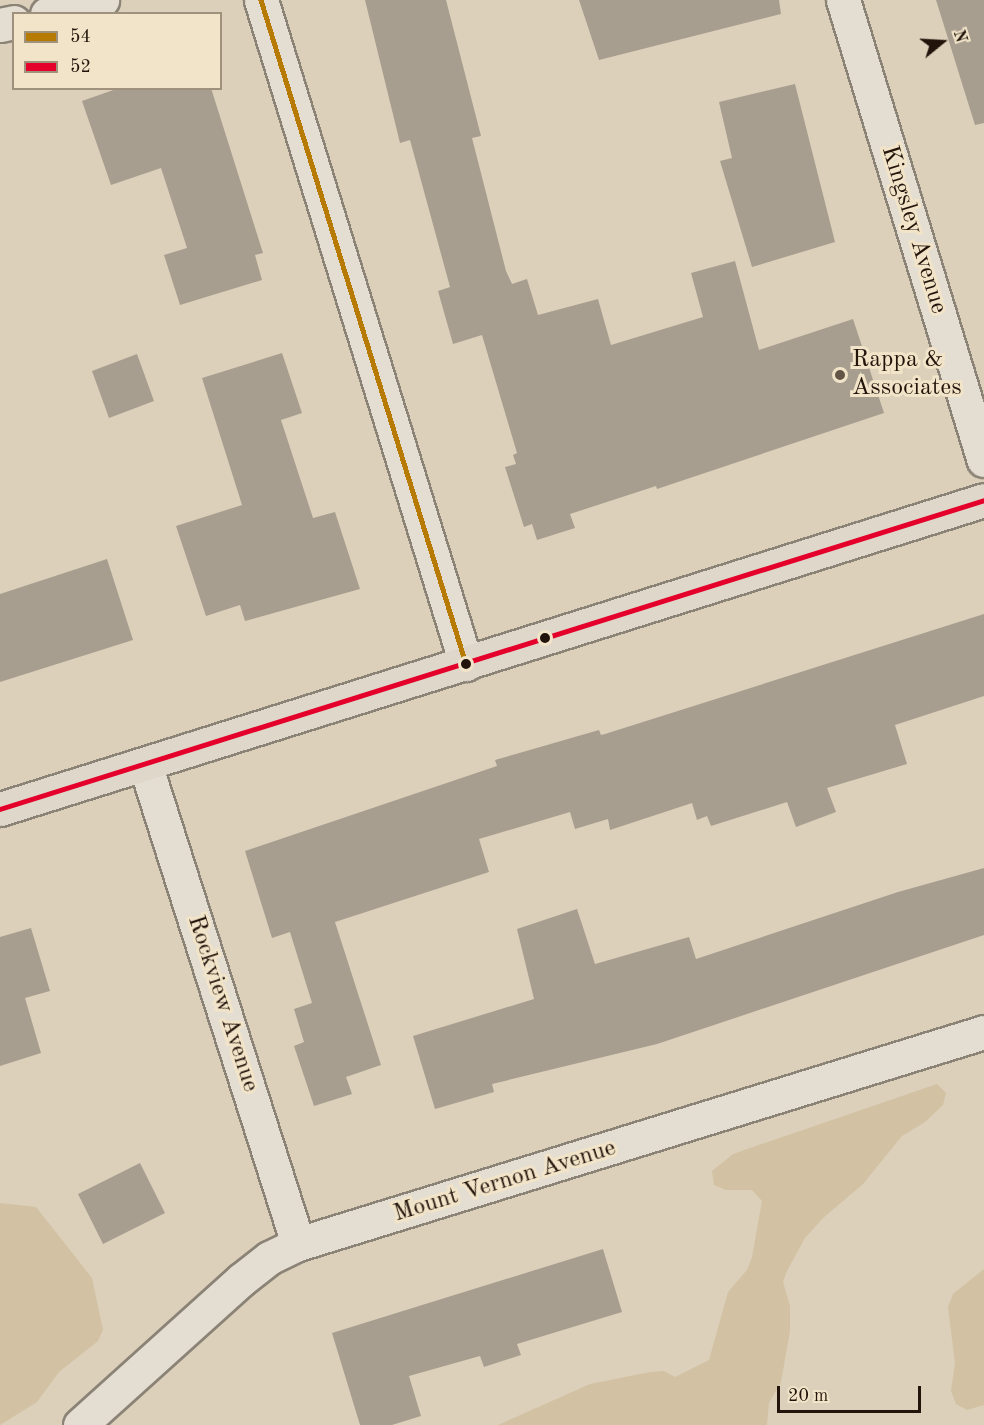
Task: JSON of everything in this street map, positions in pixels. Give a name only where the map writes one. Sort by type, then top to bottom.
[{"type":"main road","points":[[0,809],[984,500]]},
{"type":"street","points":[[55,12],[102,0]]},
{"type":"street","points":[[261,0],[466,664]]},
{"type":"street","name":"Kingsley Avenue","points":[[843,0],[984,460]]},
{"type":"street","name":"Rockview Avenue","points":[[146,764],[298,1244]]},
{"type":"street","name":"Mount Vernon Avenue","points":[[80,1425],[241,1280],[269,1258],[298,1244],[984,1032]]},
{"type":"shaded area","points":[[937,1084],[946,1093],[943,1105],[925,1122],[902,1136],[863,1184],[823,1218],[805,1238],[787,1271],[783,1282],[790,1306],[790,1331],[781,1382],[769,1403],[767,1425],[498,1425],[590,1384],[650,1372],[664,1371],[675,1377],[709,1360],[728,1292],[747,1270],[752,1257],[762,1201],[752,1190],[726,1190],[714,1185],[712,1171],[733,1154]]},
{"type":"shaded area","points":[[0,1203],[36,1207],[92,1278],[103,1330],[98,1341],[59,1372],[37,1402],[0,1425]]},
{"type":"shaded area","points":[[984,1269],[984,1405],[967,1410],[956,1404],[951,1391],[955,1363],[948,1307],[953,1294]]},
{"type":"building","points":[[365,0],[446,0],[481,136],[472,138],[506,271],[512,284],[527,279],[538,315],[598,299],[611,345],[703,317],[691,273],[735,261],[759,350],[853,319],[884,413],[657,489],[656,486],[570,514],[575,528],[537,540],[532,524],[524,527],[505,467],[516,464],[513,455],[517,453],[482,335],[453,344],[438,291],[450,287],[410,140],[400,143]]},
{"type":"building","points":[[579,0],[779,0],[781,14],[599,60]]},
{"type":"building","points":[[936,0],[984,0],[984,123],[975,125]]},
{"type":"building","points":[[795,84],[835,242],[752,267],[720,161],[732,158],[719,102]]},
{"type":"building","points":[[113,90],[212,90],[263,253],[255,255],[262,280],[180,305],[164,255],[187,248],[161,168],[111,185],[82,101]]},
{"type":"building","points":[[282,353],[302,413],[281,420],[313,518],[335,512],[360,589],[245,621],[240,605],[206,616],[176,526],[242,505],[202,378]]},
{"type":"building","points":[[137,354],[154,401],[109,418],[92,371]]},
{"type":"building","points":[[107,559],[133,640],[0,682],[0,594]]},
{"type":"building","points":[[984,614],[984,696],[895,725],[907,764],[827,788],[836,812],[796,827],[787,802],[711,826],[707,816],[697,820],[692,803],[610,830],[608,819],[575,829],[570,812],[479,839],[489,872],[335,922],[381,1065],[346,1077],[352,1094],[314,1106],[294,1046],[304,1042],[294,1009],[312,1003],[290,932],[272,938],[245,851],[497,766],[495,760],[599,730],[601,735],[605,734]]},
{"type":"building","points":[[984,868],[984,935],[657,1044],[492,1084],[494,1092],[435,1109],[413,1036],[534,999],[517,929],[577,909],[595,964],[689,937],[696,959],[898,892]]},
{"type":"building","points":[[31,928],[50,991],[25,998],[41,1053],[0,1066],[0,937]]},
{"type":"building","points":[[140,1163],[165,1213],[103,1244],[78,1194]]},
{"type":"building","points":[[603,1249],[622,1312],[517,1344],[521,1355],[484,1367],[480,1356],[409,1376],[421,1416],[392,1425],[360,1425],[332,1333]]},
{"type":"transit line","name":"54","points":[[261,0],[466,664]]},
{"type":"transit line","name":"52","points":[[0,809],[984,500]]},
{"type":"place","name":"Rappa & Associates","points":[[840,375]]}]
